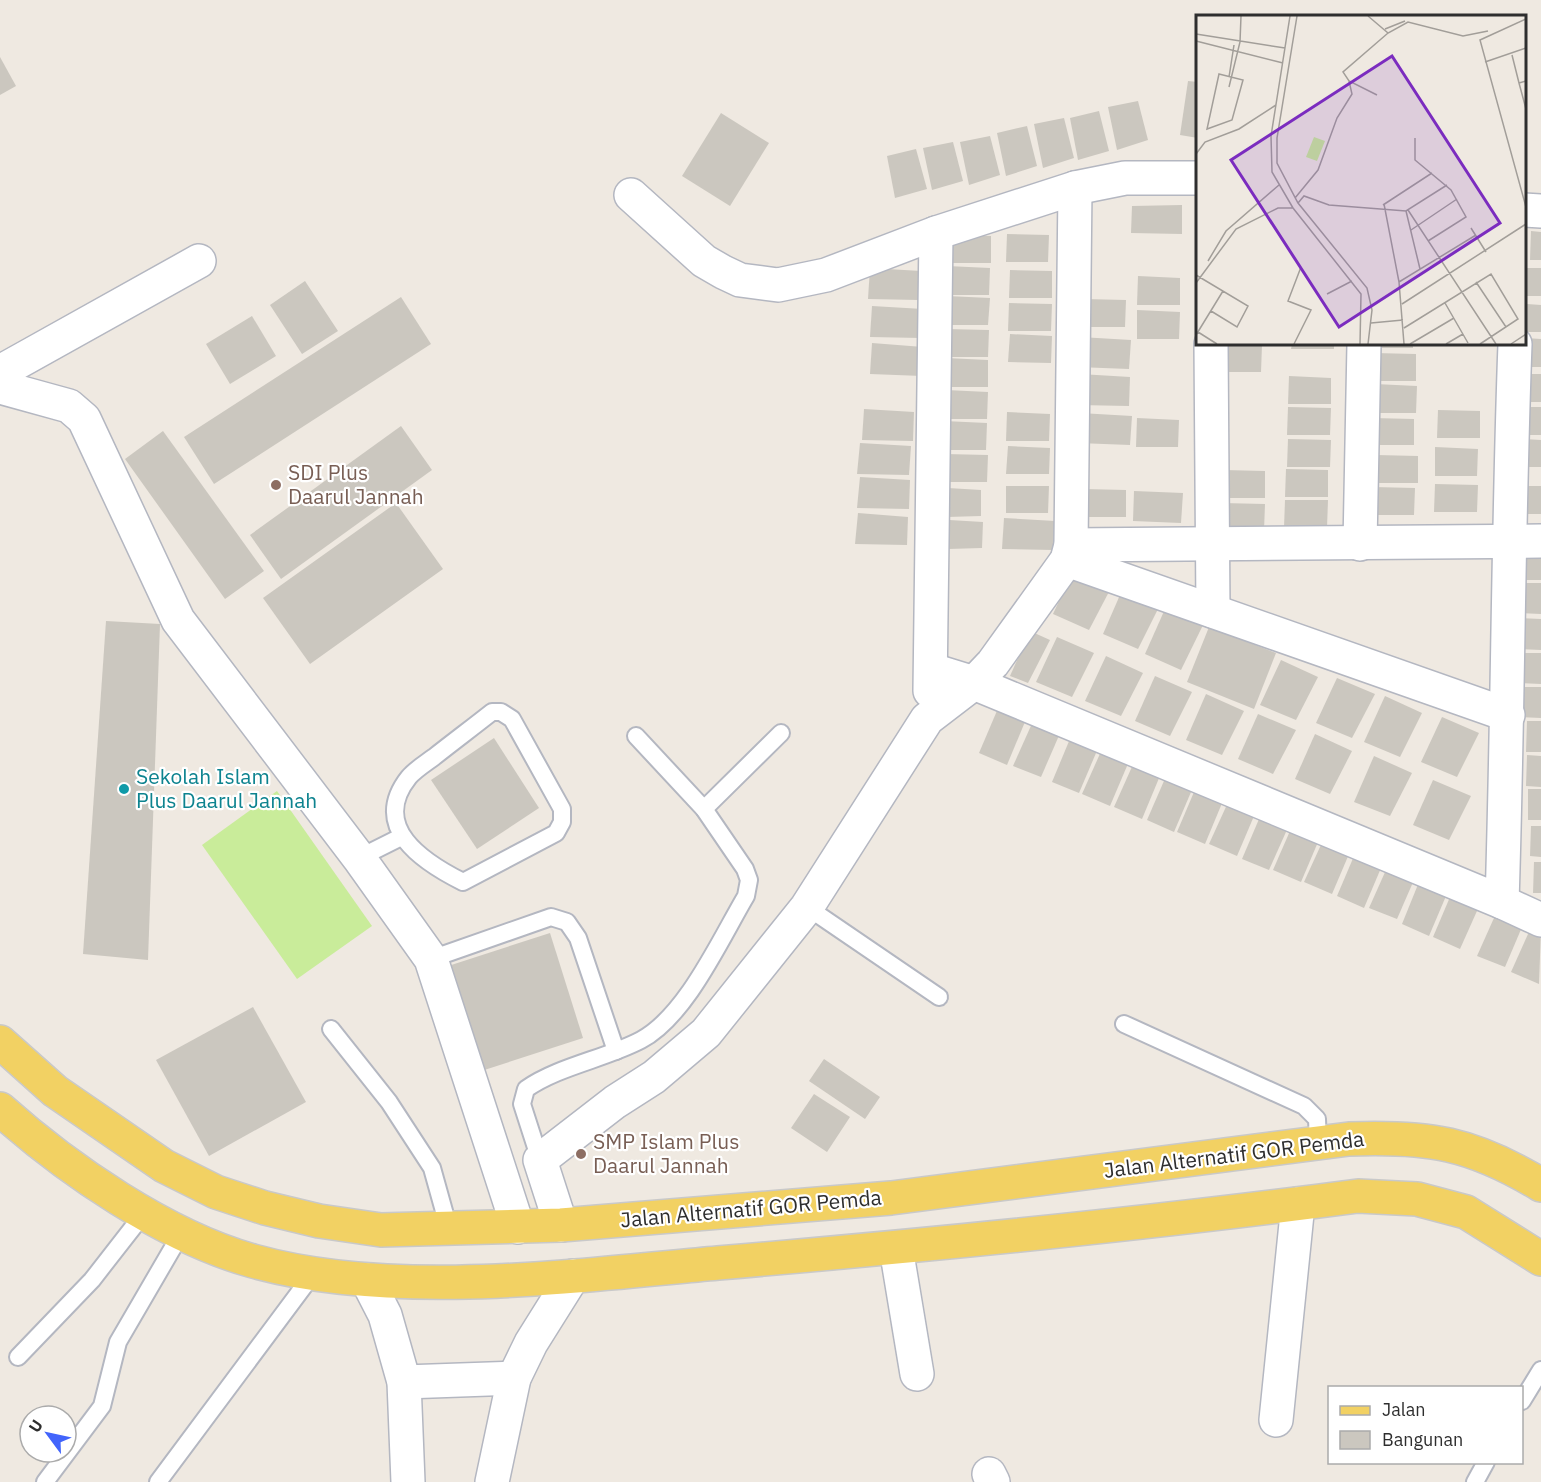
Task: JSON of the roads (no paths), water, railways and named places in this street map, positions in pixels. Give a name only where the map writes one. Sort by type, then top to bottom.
[{"type":"main road","name":"Jalan Alternatif GOR Pemda","points":[[0,1042],[55,1091],[115,1133],[164,1166],[216,1192],[319,1221],[381,1230],[449,1230],[561,1225],[891,1198],[1318,1143],[1402,1137],[1451,1144],[1504,1163],[1541,1185]]},
{"type":"main road","points":[[0,1109],[72,1168],[182,1232],[251,1260],[313,1274],[367,1280],[468,1281],[573,1276],[896,1248],[1358,1196],[1417,1199],[1466,1212],[1541,1259]]},
{"type":"street","points":[[631,195],[704,261],[740,280],[778,285],[826,276],[936,233],[1075,188],[1125,178],[1196,178]]},
{"type":"street","points":[[561,1225],[540,1160],[615,1102],[654,1077],[706,1033],[807,907],[927,719],[974,683],[1010,640],[1069,552],[1075,188]]},
{"type":"street","points":[[1526,210],[1541,211]]},
{"type":"street","points":[[927,719],[932,670],[936,233]]},
{"type":"street","points":[[0,372],[198,261]]},
{"type":"street","points":[[1211,345],[1213,611]]},
{"type":"street","points":[[1360,544],[1364,345]]},
{"type":"street","points":[[1502,902],[1508,715],[1508,541],[1515,345]]},
{"type":"street","points":[[0,387],[69,406],[84,419],[178,620],[359,858],[431,959],[518,1227]]},
{"type":"street","points":[[1069,552],[1212,542],[1360,544],[1541,541]]},
{"type":"street","points":[[1069,552],[1213,611],[1508,715]]},
{"type":"street","points":[[932,670],[974,683],[1541,920]]},
{"type":"street","points":[[1276,1420],[1298,1204]]},
{"type":"street","points":[[896,1248],[917,1374]]},
{"type":"street","points":[[492,1482],[514,1378],[537,1333],[573,1276]]},
{"type":"street","points":[[367,1280],[385,1315],[404,1382],[408,1482]]},
{"type":"street","points":[[404,1382],[514,1378]]},
{"type":"lane","points":[[492,712],[501,712],[512,719],[562,809],[562,822],[556,833],[463,882],[417,855],[401,837],[396,813],[399,794],[410,776],[492,712]]},
{"type":"lane","points":[[704,809],[781,733]]},
{"type":"lane","points":[[540,1160],[522,1104],[526,1089],[641,1040],[671,1016],[687,994],[746,896],[749,880],[746,869],[704,809],[636,736]]},
{"type":"lane","points":[[359,858],[401,837]]},
{"type":"lane","points":[[807,907],[939,997]]},
{"type":"lane","points":[[431,959],[551,917],[567,922],[578,938],[616,1051]]},
{"type":"lane","points":[[1124,1024],[1304,1106],[1317,1119],[1318,1143]]},
{"type":"lane","points":[[331,1029],[389,1102],[432,1168],[449,1230]]},
{"type":"lane","points":[[18,1357],[92,1280],[145,1212]]},
{"type":"lane","points":[[45,1482],[102,1406],[118,1342],[182,1232]]},
{"type":"lane","points":[[158,1482],[313,1274]]},
{"type":"lane","points":[[1523,1398],[1541,1370]]},
{"type":"lane","points":[[1474,1482],[1485,1464]]},
{"type":"place","name":"SDI Plus Daarul Jannah","points":[[276,485]]},
{"type":"place","name":"Sekolah Islam Plus Daarul Jannah","points":[[124,789]]},
{"type":"place","name":"SMP Islam Plus Daarul Jannah","points":[[581,1154]]}]
